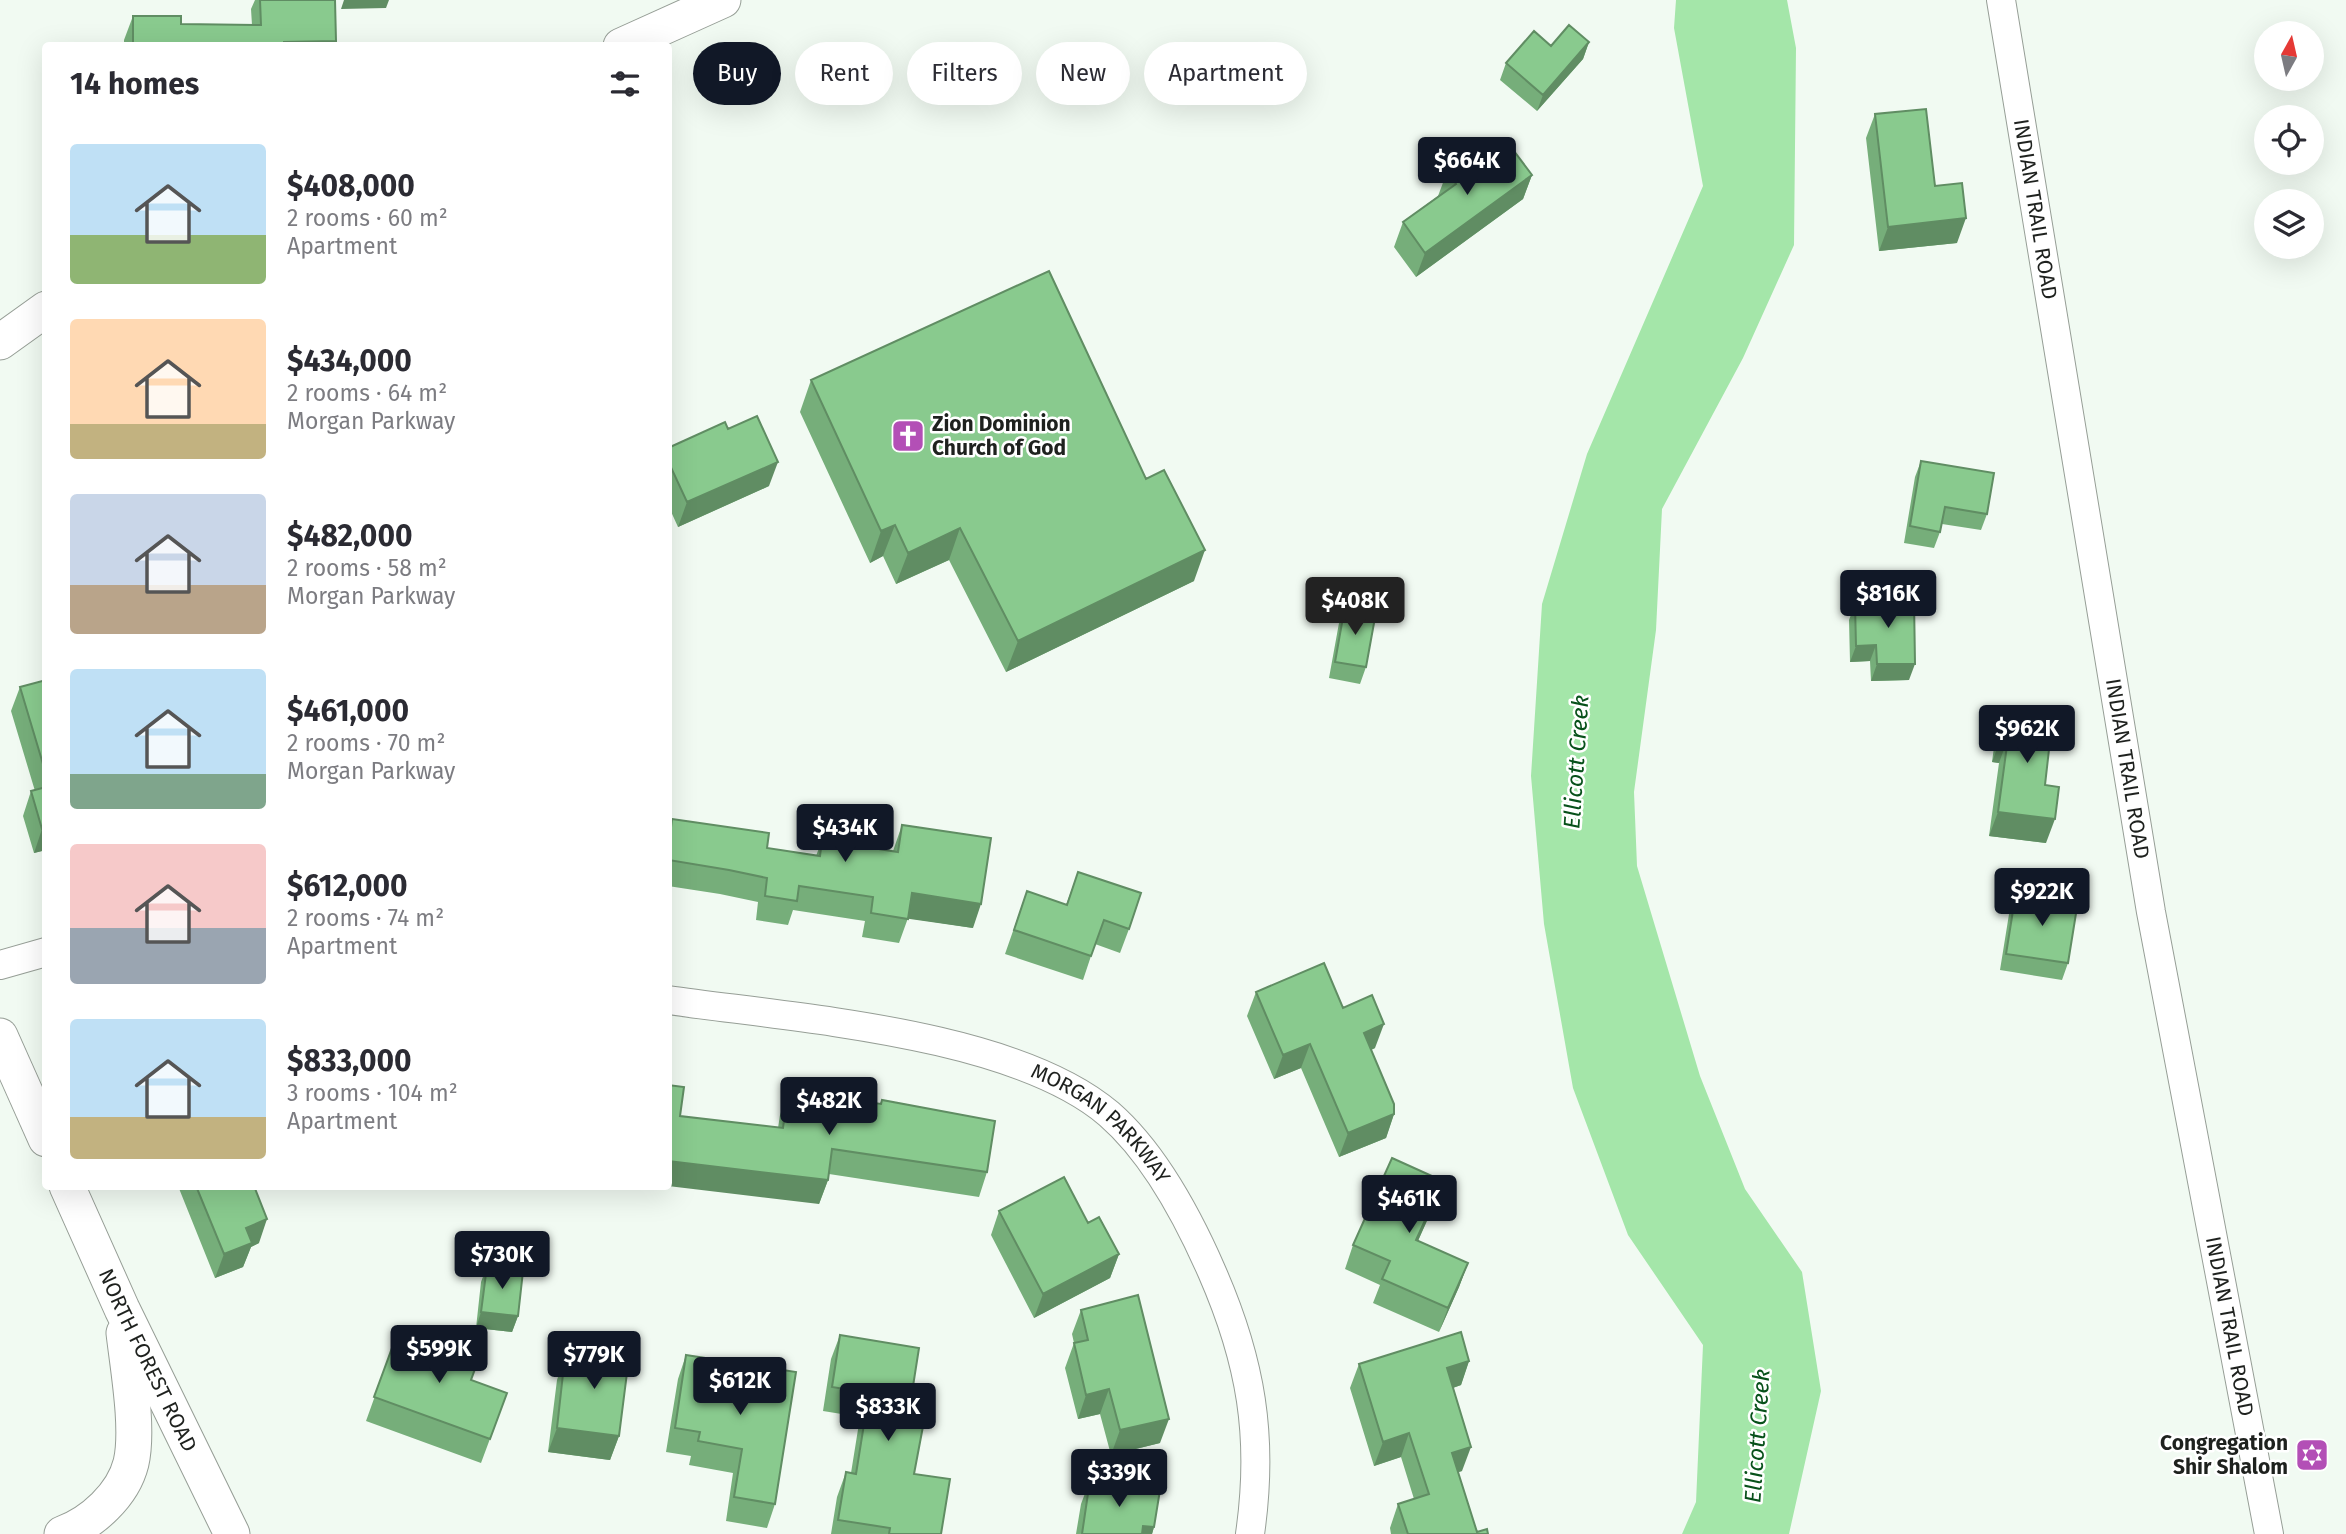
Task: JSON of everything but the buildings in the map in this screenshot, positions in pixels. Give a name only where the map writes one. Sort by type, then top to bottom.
[{"type":"street","points":[[630,42],[723,0]]},
{"type":"street","name":"INDIAN TRAIL ROAD","points":[[2001,0],[2151,912],[2269,1534]]},
{"type":"street","points":[[0,342],[42,312]]},
{"type":"street","points":[[0,965],[42,952]]},
{"type":"street","name":"MORGAN PARKWAY","points":[[672,1001],[882,1031],[978,1051],[1032,1070],[1073,1089],[1107,1113],[1129,1134],[1156,1169],[1205,1256],[1231,1315],[1249,1375],[1256,1427],[1257,1477],[1250,1534]]},
{"type":"street","points":[[0,1037],[42,1130]]},
{"type":"street","name":"NORTH FOREST ROAD","points":[[69,1190],[122,1309],[232,1534]]},
{"type":"street","points":[[62,1534],[94,1516],[115,1494],[131,1463],[131,1392],[122,1309]]},
{"type":"water","name":"Ellicott Creek","points":[[1676,0],[1787,0],[1796,48],[1794,245],[1743,358],[1662,509],[1656,630],[1634,792],[1637,866],[1700,1076],[1745,1189],[1802,1272],[1821,1391],[1789,1534],[1682,1534],[1696,1502],[1703,1345],[1628,1235],[1573,1088],[1544,924],[1531,776],[1542,604],[1587,454],[1703,186],[1674,28]]},
{"type":"place","name":"Zion Dominion Church of God","points":[[908,436]]},
{"type":"place","name":"Congregation Shir Shalom","points":[[2312,1455]]}]
